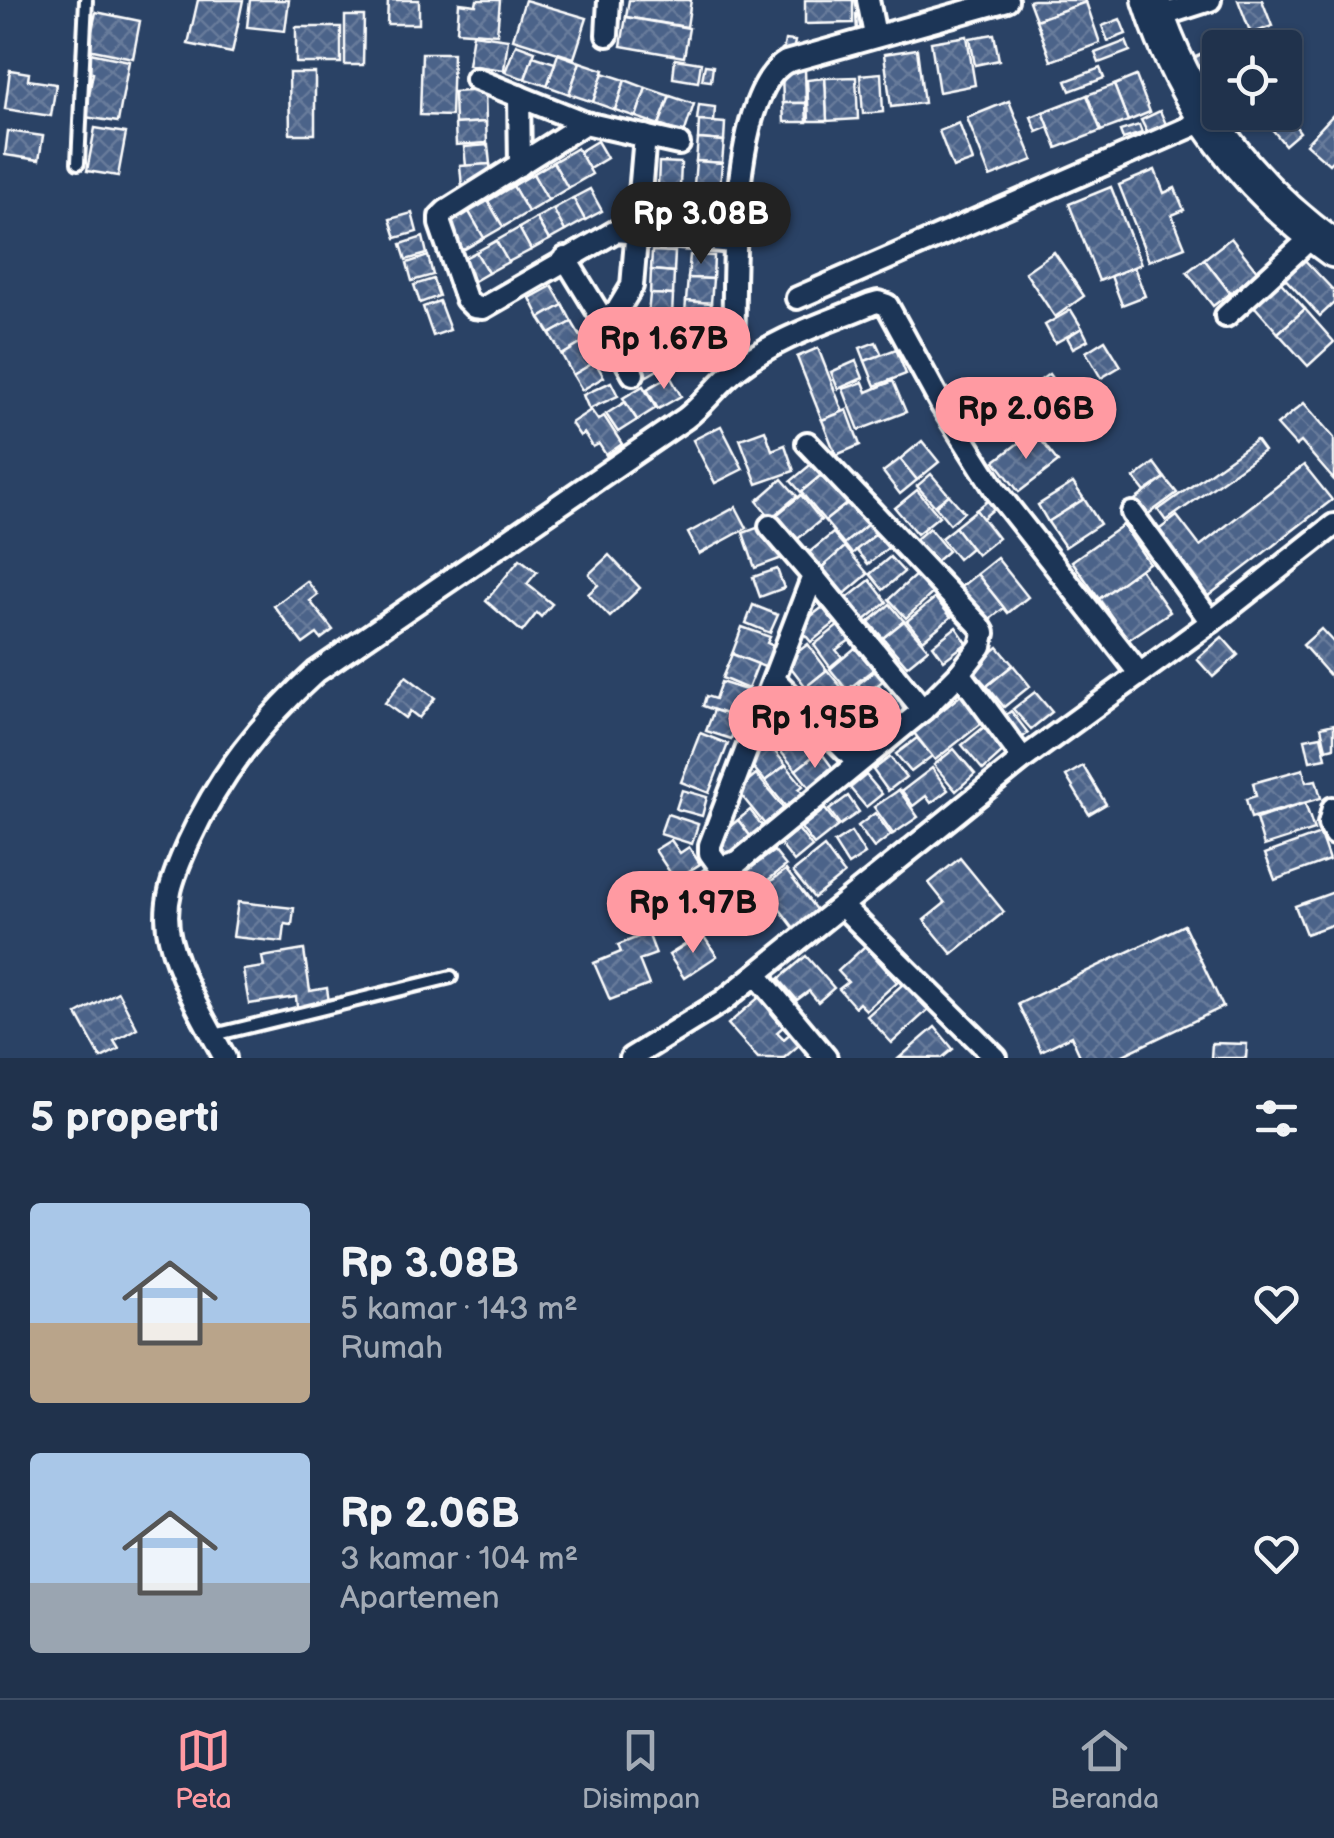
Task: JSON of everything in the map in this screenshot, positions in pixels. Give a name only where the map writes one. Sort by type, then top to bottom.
[{"type":"highway","points":[[1154,9],[1202,111]]},
{"type":"highway","points":[[1214,130],[1255,182],[1324,242]]},
{"type":"street","points":[[607,35],[608,0]]},
{"type":"street","points":[[868,0],[874,35]]},
{"type":"street","points":[[734,371],[733,242],[750,126],[770,76],[786,62],[1007,0]]},
{"type":"street","points":[[1154,9],[1210,0]]},
{"type":"street","points":[[476,79],[585,122],[680,144]]},
{"type":"street","points":[[519,96],[520,165]]},
{"type":"street","points":[[585,122],[440,217],[466,299],[474,307],[483,308],[609,232],[733,242]]},
{"type":"street","points":[[797,298],[954,233],[1202,122]]},
{"type":"street","points":[[602,320],[617,311],[632,286],[645,136]]},
{"type":"street","points":[[1226,316],[1324,242]]},
{"type":"street","points":[[565,258],[633,374]]},
{"type":"street","points":[[225,1058],[170,938],[166,903],[178,865],[206,804],[231,763],[274,711],[316,672],[686,418],[734,371],[780,343],[871,304],[887,305],[940,404],[996,491],[1139,673]]},
{"type":"street","points":[[808,443],[984,632],[981,646],[960,674],[924,710],[738,862],[720,867],[710,845],[812,576]]},
{"type":"street","points":[[1132,513],[1211,622]]},
{"type":"street","points":[[770,526],[924,710]]},
{"type":"street","points":[[631,1058],[723,1001],[1023,759],[1211,622],[1334,526]]},
{"type":"street","points":[[960,674],[1023,759]]},
{"type":"street","points":[[775,680],[857,762]]},
{"type":"street","points":[[1334,808],[1329,824],[1334,834]]},
{"type":"street","points":[[842,906],[996,1058]]},
{"type":"street","points":[[756,975],[826,1058]]},
{"type":"lane","points":[[78,163],[86,0]]},
{"type":"lane","points":[[213,1036],[452,977]]},
{"type":"building","points":[[198,0],[243,0],[232,53],[188,44]]},
{"type":"building","points":[[250,0],[289,0],[285,31],[247,27]]},
{"type":"building","points":[[388,0],[419,0],[419,24],[387,24]]},
{"type":"building","points":[[477,0],[500,0],[497,34],[457,31],[459,3],[476,5]]},
{"type":"building","points":[[525,0],[587,18],[574,58],[513,39]]},
{"type":"building","points":[[629,0],[691,0],[687,27],[626,17]]},
{"type":"building","points":[[805,0],[853,0],[853,23],[805,24]]},
{"type":"building","points":[[1238,0],[1262,0],[1272,26],[1249,30]]},
{"type":"building","points":[[1029,1],[1086,2],[1036,20]]},
{"type":"building","points":[[1086,2],[1100,43],[1051,61],[1036,20]]},
{"type":"building","points":[[96,12],[140,21],[133,58],[88,49]]},
{"type":"building","points":[[856,14],[866,14],[867,31],[857,32]]},
{"type":"building","points":[[345,16],[364,16],[363,65],[345,65]]},
{"type":"building","points":[[626,17],[689,28],[684,57],[621,46]]},
{"type":"building","points":[[1120,19],[1126,34],[1108,41],[1102,26]]},
{"type":"building","points":[[296,27],[341,27],[341,63],[296,63]]},
{"type":"building","points":[[473,34],[508,39],[504,70],[468,65]]},
{"type":"building","points":[[994,34],[999,60],[975,65],[970,38]]},
{"type":"building","points":[[967,36],[975,85],[939,92],[931,42]]},
{"type":"building","points":[[785,40],[795,41],[793,52],[783,51]]},
{"type":"building","points":[[1126,41],[1130,51],[1099,63],[1095,53]]},
{"type":"building","points":[[516,44],[535,51],[525,79],[505,72]]},
{"type":"building","points":[[917,49],[924,103],[891,107],[884,54]]},
{"type":"building","points":[[90,53],[129,61],[118,122],[85,117],[93,73],[86,72]]},
{"type":"building","points":[[422,53],[453,53],[451,116],[420,115]]},
{"type":"building","points":[[558,54],[580,62],[569,94],[547,86]]},
{"type":"building","points":[[1202,54],[1202,78],[1193,58]]},
{"type":"building","points":[[533,56],[555,63],[547,86],[525,79]]},
{"type":"building","points":[[675,59],[701,63],[698,82],[673,78]]},
{"type":"building","points":[[580,62],[604,70],[593,102],[569,94]]},
{"type":"building","points":[[705,65],[713,66],[711,81],[702,80]]},
{"type":"building","points":[[1100,68],[1104,78],[1070,91],[1066,81]]},
{"type":"building","points":[[805,69],[806,103],[783,103],[782,70]]},
{"type":"building","points":[[10,70],[29,73],[28,80],[56,84],[51,116],[5,109]]},
{"type":"building","points":[[289,73],[315,73],[315,134],[290,134]]},
{"type":"building","points":[[603,73],[625,80],[615,110],[593,102]]},
{"type":"building","points":[[881,73],[883,112],[863,114],[860,75]]},
{"type":"building","points":[[1136,76],[1150,112],[1128,121],[1114,85]]},
{"type":"building","points":[[856,77],[858,119],[827,121],[825,78]]},
{"type":"building","points":[[825,78],[827,121],[809,121],[807,80]]},
{"type":"building","points":[[625,80],[646,88],[636,117],[615,110]]},
{"type":"building","points":[[1114,85],[1128,121],[1101,131],[1087,95]]},
{"type":"building","points":[[646,88],[670,96],[659,125],[636,117]]},
{"type":"building","points":[[485,90],[486,122],[455,124],[454,92]]},
{"type":"building","points":[[1087,95],[1101,131],[1057,148],[1043,112]]},
{"type":"building","points":[[670,96],[694,104],[684,134],[659,125]]},
{"type":"building","points":[[1009,101],[1033,160],[990,177],[967,118]]},
{"type":"building","points":[[783,103],[806,103],[807,122],[784,122]]},
{"type":"building","points":[[699,105],[715,107],[714,122],[697,120]]},
{"type":"building","points":[[1160,111],[1166,124],[1147,132],[1141,120]]},
{"type":"building","points":[[1043,112],[1049,127],[1037,132],[1031,117]]},
{"type":"building","points":[[1334,114],[1334,159],[1329,164],[1306,144]]},
{"type":"building","points":[[699,121],[725,123],[724,141],[698,139]]},
{"type":"building","points":[[486,122],[487,143],[456,145],[455,124]]},
{"type":"building","points":[[959,123],[973,161],[953,168],[939,131]]},
{"type":"building","points":[[1139,125],[1142,133],[1123,139],[1120,131]]},
{"type":"building","points":[[95,128],[126,133],[118,176],[87,171]]},
{"type":"building","points":[[1273,130],[1298,130],[1300,132],[1285,145]]},
{"type":"building","points":[[8,131],[43,136],[39,160],[5,155]]},
{"type":"building","points":[[698,139],[724,141],[722,163],[696,161]]},
{"type":"building","points":[[597,141],[607,158],[589,169],[579,152]]},
{"type":"building","points":[[488,145],[490,164],[466,166],[464,147]]},
{"type":"building","points":[[577,148],[592,174],[568,188],[553,162]]},
{"type":"building","points":[[696,161],[722,163],[720,187],[694,185]]},
{"type":"building","points":[[553,162],[568,188],[548,200],[533,174]]},
{"type":"building","points":[[659,162],[681,163],[680,187],[658,186]]},
{"type":"building","points":[[490,164],[491,174],[462,187],[460,166]]},
{"type":"building","points":[[1155,170],[1164,193],[1175,188],[1184,210],[1172,215],[1185,247],[1149,261],[1119,185]]},
{"type":"building","points":[[533,174],[548,200],[528,212],[513,186]]},
{"type":"building","points":[[694,185],[720,187],[716,228],[691,227]]},
{"type":"building","points":[[513,186],[528,212],[503,227],[488,201]]},
{"type":"building","points":[[658,186],[680,187],[679,207],[657,206]]},
{"type":"building","points":[[1111,187],[1141,264],[1099,281],[1069,204]]},
{"type":"building","points":[[590,189],[602,211],[585,220],[573,198]]},
{"type":"building","points":[[573,198],[585,220],[565,231],[553,209]]},
{"type":"building","points":[[488,201],[503,227],[484,238],[469,212]]},
{"type":"building","points":[[657,206],[679,207],[678,226],[656,225]]},
{"type":"building","points":[[553,209],[565,231],[549,240],[536,218]]},
{"type":"building","points":[[469,212],[484,238],[463,250],[448,225]]},
{"type":"building","points":[[412,213],[417,232],[396,238],[390,219]]},
{"type":"building","points":[[536,218],[549,240],[531,250],[519,228]]},
{"type":"building","points":[[519,228],[531,250],[508,262],[496,241]]},
{"type":"building","points":[[423,237],[427,254],[406,260],[401,244]]},
{"type":"building","points":[[1231,238],[1258,272],[1230,293],[1204,259]]},
{"type":"building","points":[[496,241],[508,262],[488,273],[476,252]]},
{"type":"building","points":[[652,251],[675,252],[674,272],[651,270]]},
{"type":"building","points":[[476,252],[488,273],[469,284],[457,262]]},
{"type":"building","points":[[1054,252],[1084,296],[1055,317],[1025,272]]},
{"type":"building","points":[[1299,254],[1334,291],[1334,303],[1320,316],[1279,272]]},
{"type":"building","points":[[690,255],[714,256],[713,279],[688,278]]},
{"type":"building","points":[[428,256],[433,275],[412,281],[407,263]]},
{"type":"building","points":[[1204,259],[1230,293],[1213,306],[1187,272]]},
{"type":"building","points":[[1134,267],[1145,296],[1122,305],[1111,276]]},
{"type":"building","points":[[651,270],[674,272],[673,295],[650,294]]},
{"type":"building","points":[[1274,275],[1305,309],[1278,333],[1247,298]]},
{"type":"building","points":[[688,278],[713,279],[711,303],[686,301]]},
{"type":"building","points":[[433,279],[439,296],[420,303],[414,285]]},
{"type":"building","points":[[552,286],[563,305],[540,318],[530,298]]},
{"type":"building","points":[[650,294],[673,295],[672,316],[648,315]]},
{"type":"building","points":[[439,301],[450,330],[433,336],[423,307]]},
{"type":"building","points":[[686,301],[711,303],[709,326],[684,324]]},
{"type":"building","points":[[563,305],[572,322],[550,334],[540,318]]},
{"type":"building","points":[[1305,309],[1334,342],[1308,366],[1278,333]]},
{"type":"building","points":[[1071,310],[1082,328],[1055,343],[1045,325]]},
{"type":"building","points":[[638,312],[649,330],[628,342],[617,324]]},
{"type":"building","points":[[572,322],[584,342],[562,355],[550,334]]},
{"type":"building","points":[[1082,328],[1088,340],[1073,348],[1067,337]]},
{"type":"building","points":[[649,330],[659,347],[638,359],[628,342]]},
{"type":"building","points":[[1105,340],[1121,366],[1101,378],[1086,352]]},
{"type":"building","points":[[584,342],[595,362],[573,375],[562,355]]},
{"type":"building","points":[[876,342],[882,355],[865,361],[860,348]]},
{"type":"building","points":[[659,347],[669,363],[647,376],[638,359]]},
{"type":"building","points":[[818,348],[843,412],[822,420],[797,357]]},
{"type":"building","points":[[896,349],[906,374],[875,386],[865,361]]},
{"type":"building","points":[[856,361],[863,378],[838,389],[831,372]]},
{"type":"building","points":[[595,362],[604,377],[582,390],[573,375]]},
{"type":"building","points":[[1049,374],[1075,410],[1045,431],[1019,396]]},
{"type":"building","points":[[670,376],[681,396],[658,409],[647,389]]},
{"type":"building","points":[[893,381],[906,412],[859,430],[843,389],[863,382],[867,392]]},
{"type":"building","points":[[611,382],[618,396],[589,409],[583,395]]},
{"type":"building","points":[[643,386],[656,408],[637,420],[623,398]]},
{"type":"building","points":[[625,402],[637,420],[618,432],[606,414]]},
{"type":"building","points":[[1304,403],[1334,438],[1334,480],[1301,442],[1296,446],[1277,425]]},
{"type":"building","points":[[591,410],[598,420],[604,416],[622,444],[606,455],[599,444],[593,447],[584,433],[580,436],[571,423]]},
{"type":"building","points":[[847,410],[860,445],[836,455],[822,420]]},
{"type":"building","points":[[721,426],[743,469],[715,483],[693,440]]},
{"type":"building","points":[[765,430],[772,450],[785,445],[794,471],[757,484],[740,439]]},
{"type":"building","points":[[1034,431],[1058,462],[1019,492],[995,461]]},
{"type":"building","points":[[1256,440],[1264,451],[1166,521],[1158,510]]},
{"type":"building","points":[[922,441],[939,462],[917,480],[900,459]]},
{"type":"building","points":[[900,459],[917,480],[900,494],[883,472]]},
{"type":"building","points":[[815,461],[825,472],[801,492],[791,481]]},
{"type":"building","points":[[1154,463],[1165,478],[1145,492],[1134,478]]},
{"type":"building","points":[[1304,465],[1332,500],[1203,600],[1152,535],[1177,516],[1200,546]]},
{"type":"building","points":[[825,472],[849,502],[825,521],[801,492]]},
{"type":"building","points":[[931,474],[949,495],[935,506],[917,486]]},
{"type":"building","points":[[1165,478],[1177,493],[1143,518],[1132,502]]},
{"type":"building","points":[[782,479],[797,496],[771,518],[757,501]]},
{"type":"building","points":[[1073,483],[1084,499],[1048,522],[1038,505]]},
{"type":"building","points":[[917,490],[939,516],[917,534],[895,508]]},
{"type":"building","points":[[801,495],[821,520],[794,542],[774,517]]},
{"type":"building","points":[[949,495],[964,512],[950,524],[935,506]]},
{"type":"building","points":[[990,499],[996,507],[982,519],[976,510]]},
{"type":"building","points":[[1084,499],[1100,524],[1065,547],[1048,522]]},
{"type":"building","points":[[849,502],[868,524],[844,544],[825,521]]},
{"type":"building","points":[[736,507],[747,528],[699,554],[688,533]]},
{"type":"building","points":[[976,510],[998,538],[977,555],[955,527]]},
{"type":"building","points":[[868,524],[876,534],[852,554],[844,544]]},
{"type":"building","points":[[765,525],[774,550],[781,548],[785,557],[755,568],[743,533]]},
{"type":"building","points":[[1123,525],[1149,563],[1099,599],[1072,561]]},
{"type":"building","points":[[955,527],[971,548],[958,559],[941,538]]},
{"type":"building","points":[[929,528],[948,551],[932,565],[913,542]]},
{"type":"building","points":[[833,533],[845,547],[819,570],[806,555]]},
{"type":"building","points":[[876,534],[888,548],[868,564],[856,550]]},
{"type":"building","points":[[845,547],[868,574],[842,596],[819,570]]},
{"type":"building","points":[[609,555],[640,588],[610,617],[588,594],[598,585],[589,574]]},
{"type":"building","points":[[890,557],[904,572],[883,590],[870,574]]},
{"type":"building","points":[[997,558],[1028,597],[1008,613],[977,574]]},
{"type":"building","points":[[520,559],[537,572],[527,584],[552,604],[541,617],[537,613],[522,632],[486,601]]},
{"type":"building","points":[[777,569],[784,588],[760,597],[753,577]]},
{"type":"building","points":[[1140,569],[1170,612],[1128,640],[1099,599]]},
{"type":"building","points":[[917,574],[934,592],[906,618],[889,599]]},
{"type":"building","points":[[977,574],[1004,608],[985,623],[958,589]]},
{"type":"building","points":[[870,580],[887,602],[864,621],[846,599]]},
{"type":"building","points":[[307,581],[318,595],[310,601],[333,630],[321,639],[317,634],[303,644],[274,606]]},
{"type":"building","points":[[935,598],[951,617],[923,640],[907,621]]},
{"type":"building","points":[[890,604],[904,621],[883,638],[869,622]]},
{"type":"building","points":[[753,605],[778,615],[770,633],[746,623]]},
{"type":"building","points":[[823,607],[835,623],[811,642],[798,626]]},
{"type":"building","points":[[904,621],[928,649],[907,666],[883,638]]},
{"type":"building","points":[[839,625],[850,640],[836,650],[842,657],[830,667],[814,645]]},
{"type":"building","points":[[742,627],[770,637],[767,643],[776,647],[767,668],[732,654]]},
{"type":"building","points":[[956,627],[967,643],[944,660],[933,645]]},
{"type":"building","points":[[1321,629],[1334,643],[1334,680],[1303,645]]},
{"type":"building","points":[[1222,637],[1238,655],[1213,677],[1197,659]]},
{"type":"building","points":[[808,644],[827,670],[806,687],[786,661]]},
{"type":"building","points":[[998,647],[1013,665],[987,686],[971,669]]},
{"type":"building","points":[[855,648],[860,654],[865,650],[878,666],[847,690],[830,669]]},
{"type":"building","points":[[732,654],[758,664],[748,689],[722,678]]},
{"type":"building","points":[[1013,665],[1030,686],[1004,707],[987,686]]},
{"type":"building","points":[[827,670],[842,688],[820,705],[806,687]]},
{"type":"building","points":[[876,670],[884,680],[866,694],[858,684]]},
{"type":"building","points":[[406,676],[435,698],[419,718],[410,711],[405,718],[385,703]]},
{"type":"building","points":[[721,682],[755,693],[745,721],[703,706],[706,696],[715,699]]},
{"type":"building","points":[[878,685],[886,696],[862,713],[847,693],[855,686],[863,697]]},
{"type":"building","points":[[842,688],[859,711],[837,728],[820,705]]},
{"type":"building","points":[[893,691],[908,717],[884,735],[867,711]]},
{"type":"building","points":[[1035,692],[1052,712],[1031,729],[1013,709]]},
{"type":"building","points":[[961,695],[982,723],[935,760],[914,733]]},
{"type":"building","points":[[714,710],[738,718],[731,739],[706,731]]},
{"type":"building","points":[[787,711],[800,727],[782,742],[769,726]]},
{"type":"building","points":[[859,711],[875,732],[853,748],[837,728]]},
{"type":"building","points":[[1011,711],[1028,733],[1014,744],[997,722]]},
{"type":"building","points":[[1334,724],[1334,747],[1326,749],[1321,727]]},
{"type":"building","points":[[800,727],[820,751],[796,770],[777,747]]},
{"type":"building","points":[[984,727],[1004,751],[983,770],[962,745]]},
{"type":"building","points":[[700,733],[728,744],[709,793],[681,782]]},
{"type":"building","points":[[1321,736],[1326,758],[1310,761],[1305,739]]},
{"type":"building","points":[[917,738],[932,756],[911,772],[896,754]]},
{"type":"building","points":[[767,742],[786,765],[765,781],[746,759]]},
{"type":"building","points":[[954,749],[975,774],[956,791],[934,765]]},
{"type":"building","points":[[820,751],[832,767],[819,778],[825,785],[814,793],[796,770]]},
{"type":"building","points":[[890,757],[906,777],[888,791],[873,770]]},
{"type":"building","points":[[786,765],[803,786],[799,789],[803,793],[786,807],[765,781]]},
{"type":"building","points":[[1083,766],[1106,804],[1089,814],[1066,776]]},
{"type":"building","points":[[932,768],[948,790],[931,803],[926,796],[913,806],[902,791]]},
{"type":"building","points":[[1303,769],[1306,782],[1316,780],[1321,798],[1251,818],[1246,799],[1256,796],[1253,783]]},
{"type":"building","points":[[756,774],[787,812],[767,827],[737,790]]},
{"type":"building","points":[[866,775],[882,794],[866,807],[850,788]]},
{"type":"building","points":[[682,790],[707,797],[702,816],[676,809]]},
{"type":"building","points":[[899,790],[918,817],[893,834],[874,807]]},
{"type":"building","points":[[848,796],[859,812],[840,825],[829,810]]},
{"type":"building","points":[[1305,803],[1314,830],[1264,846],[1256,819]]},
{"type":"building","points":[[825,809],[838,826],[814,845],[801,828]]},
{"type":"building","points":[[750,810],[763,827],[751,837],[738,820]]},
{"type":"building","points":[[875,813],[891,835],[874,848],[858,826]]},
{"type":"building","points":[[667,814],[698,824],[692,844],[660,834]]},
{"type":"building","points":[[738,820],[751,837],[727,856],[714,839]]},
{"type":"building","points":[[798,829],[812,847],[794,862],[780,844]]},
{"type":"building","points":[[851,832],[865,854],[848,865],[834,843]]},
{"type":"building","points":[[1320,834],[1329,860],[1275,880],[1265,854]]},
{"type":"building","points":[[671,840],[680,853],[689,847],[700,864],[675,880],[655,850]]},
{"type":"building","points":[[824,847],[844,874],[814,898],[793,872]]},
{"type":"building","points":[[774,851],[786,866],[759,887],[747,871]]},
{"type":"building","points":[[960,858],[1004,912],[952,954],[924,920],[945,903],[929,883]]},
{"type":"building","points":[[711,864],[724,882],[705,896],[692,878]]},
{"type":"building","points":[[786,870],[817,911],[794,928],[763,887]]},
{"type":"building","points":[[754,886],[762,924],[712,934],[705,897]]},
{"type":"building","points":[[1334,892],[1334,924],[1306,934],[1295,906]]},
{"type":"building","points":[[238,902],[294,908],[292,925],[285,924],[283,942],[233,937]]},
{"type":"building","points":[[1184,925],[1223,1007],[1117,1058],[1081,1058],[1071,1036],[1041,1051],[1018,1004]]},
{"type":"building","points":[[648,933],[656,954],[639,960],[649,985],[610,1000],[594,963],[621,952],[618,945]]},
{"type":"building","points":[[702,934],[717,956],[684,978],[669,955]]},
{"type":"building","points":[[865,946],[897,982],[866,1010],[859,1003],[855,1007],[839,989],[848,982],[838,971]]},
{"type":"building","points":[[304,950],[310,991],[327,988],[329,1002],[297,1007],[296,997],[249,1004],[243,970],[264,967],[262,957]]},
{"type":"building","points":[[806,956],[834,988],[818,1002],[809,991],[797,1000],[779,979]]},
{"type":"building","points":[[903,984],[928,1010],[892,1043],[867,1016]]},
{"type":"building","points":[[118,992],[137,1028],[114,1041],[119,1049],[101,1058],[77,1014]]},
{"type":"building","points":[[764,993],[777,1008],[771,1013],[783,1027],[777,1032],[784,1039],[795,1029],[805,1040],[784,1058],[758,1058],[728,1024]]},
{"type":"building","points":[[935,1027],[953,1049],[942,1058],[899,1058]]},
{"type":"building","points":[[1212,1043],[1247,1044],[1246,1058],[1211,1058]]}]
